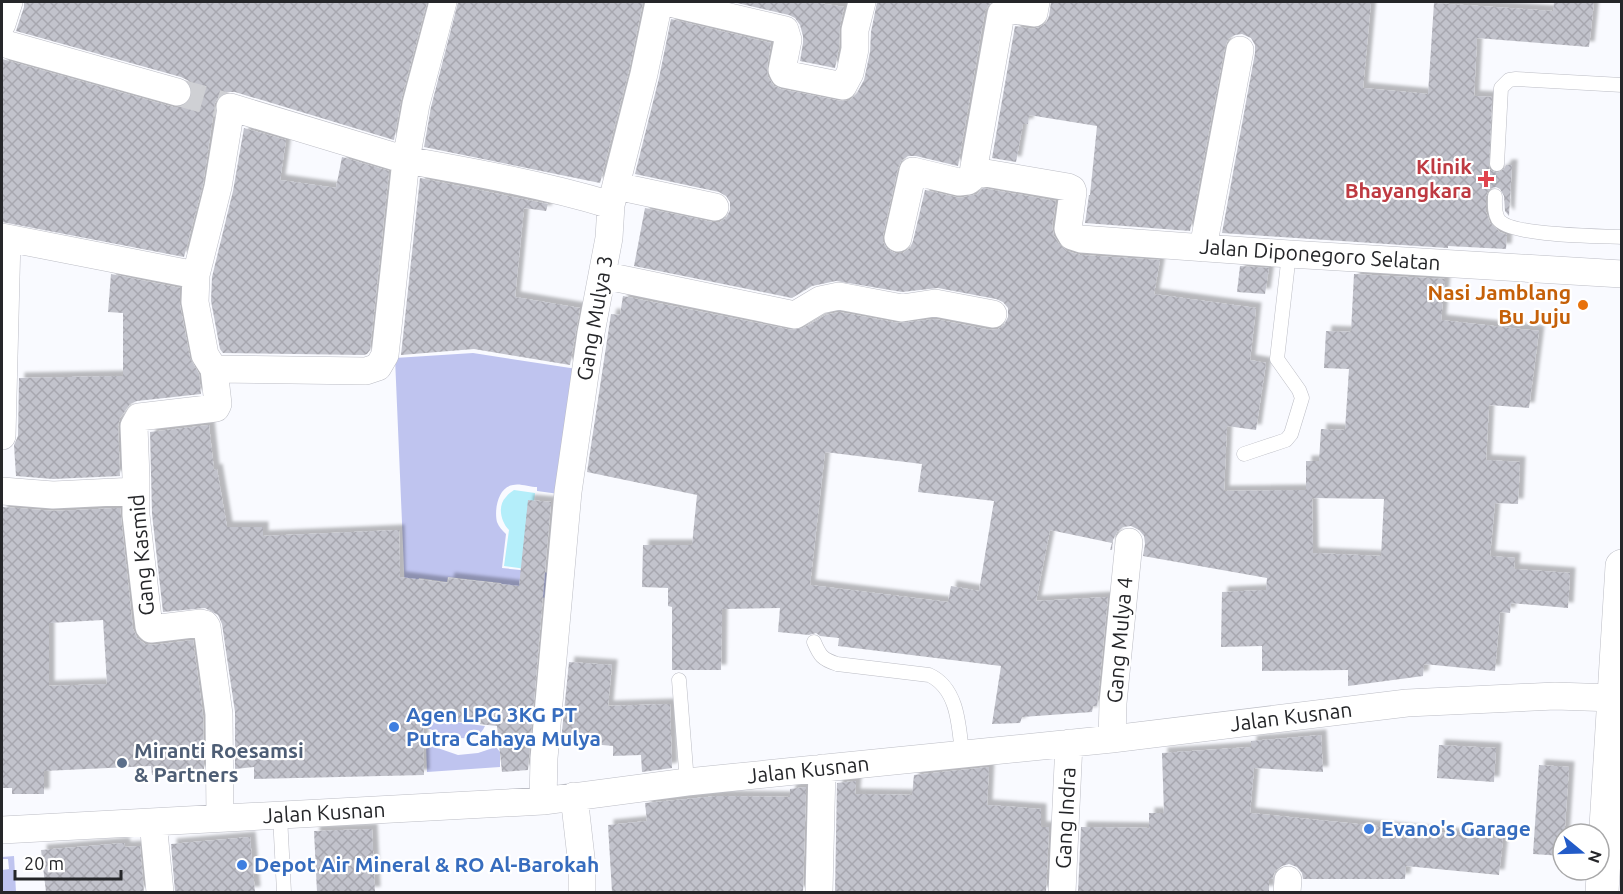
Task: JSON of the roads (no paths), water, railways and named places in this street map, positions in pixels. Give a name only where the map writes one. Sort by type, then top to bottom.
[{"type":"highway","points":[[1602,892],[1622,566]]},
{"type":"street","points":[[2,24],[9,2]]},
{"type":"street","points":[[443,2],[416,104],[406,160],[385,356],[378,367],[366,371],[214,369],[205,355],[195,302],[196,275],[218,187],[231,108],[406,160],[582,197],[613,196],[715,207]]},
{"type":"street","name":"Gang Mulya 3","points":[[543,781],[568,492],[591,333],[609,238],[613,196],[644,74],[659,2]]},
{"type":"street","points":[[666,2],[785,30],[788,40],[783,74],[843,86],[852,65],[855,30],[862,2]]},
{"type":"street","points":[[898,238],[913,171],[959,182],[972,178],[1002,14],[1014,10],[1034,14],[1036,2]]},
{"type":"street","points":[[2,43],[177,92]]},
{"type":"street","points":[[1203,248],[1240,50]]},
{"type":"street","name":"Jalan Diponegoro Selatan","points":[[974,171],[1072,189],[1068,229],[1072,236],[1081,239],[1622,274]]},
{"type":"street","points":[[2,436],[4,237],[196,275]]},
{"type":"street","points":[[602,275],[795,315],[820,300],[839,296],[902,308],[935,303],[993,314]]},
{"type":"street","name":"Gang Kasmid","points":[[214,369],[218,404],[216,408],[139,417],[134,426],[136,515],[149,627],[151,629],[201,623],[207,627],[219,714],[220,818]]},
{"type":"street","points":[[2,491],[53,495],[136,491]]},
{"type":"street","name":"Gang Mulya 4","points":[[1112,739],[1113,703],[1129,542]]},
{"type":"street","name":"Jalan Kusnan","points":[[2,830],[279,816],[543,781],[574,796],[687,773],[822,768],[961,746],[1069,743],[1112,739],[1407,703],[1555,696],[1614,698]]},
{"type":"street","name":"Gang Indra","points":[[1062,892],[1069,743]]},
{"type":"street","points":[[819,892],[822,768]]},
{"type":"street","points":[[574,796],[582,866],[582,892]]},
{"type":"street","points":[[153,822],[160,892]]},
{"type":"lane","points":[[1497,164],[1501,88],[1509,80],[1622,85]]},
{"type":"lane","points":[[1495,196],[1494,208],[1499,221],[1509,226],[1535,233],[1622,237]]},
{"type":"lane","points":[[1244,454],[1286,440],[1291,434],[1302,398],[1277,359],[1289,254]]},
{"type":"lane","points":[[814,642],[824,660],[837,664],[929,675],[940,680],[956,711],[961,746]]},
{"type":"lane","points":[[680,680],[687,773]]},
{"type":"lane","points":[[279,816],[284,892]]},
{"type":"tunnel","points":[[177,92],[230,107]]},
{"type":"place","name":"Klinik Bhayangkara","points":[[1486,179]]},
{"type":"place","name":"Nasi Jamblang Bu Juju","points":[[1583,305]]},
{"type":"place","name":"Agen LPG 3KG PT Putra Cahaya Mulya","points":[[394,727]]},
{"type":"place","name":"Miranti Roesamsi & Partners","points":[[122,763]]},
{"type":"place","name":"Evano's Garage","points":[[1369,829]]},
{"type":"place","name":"Depot Air Mineral & RO Al-Barokah","points":[[242,865]]}]
